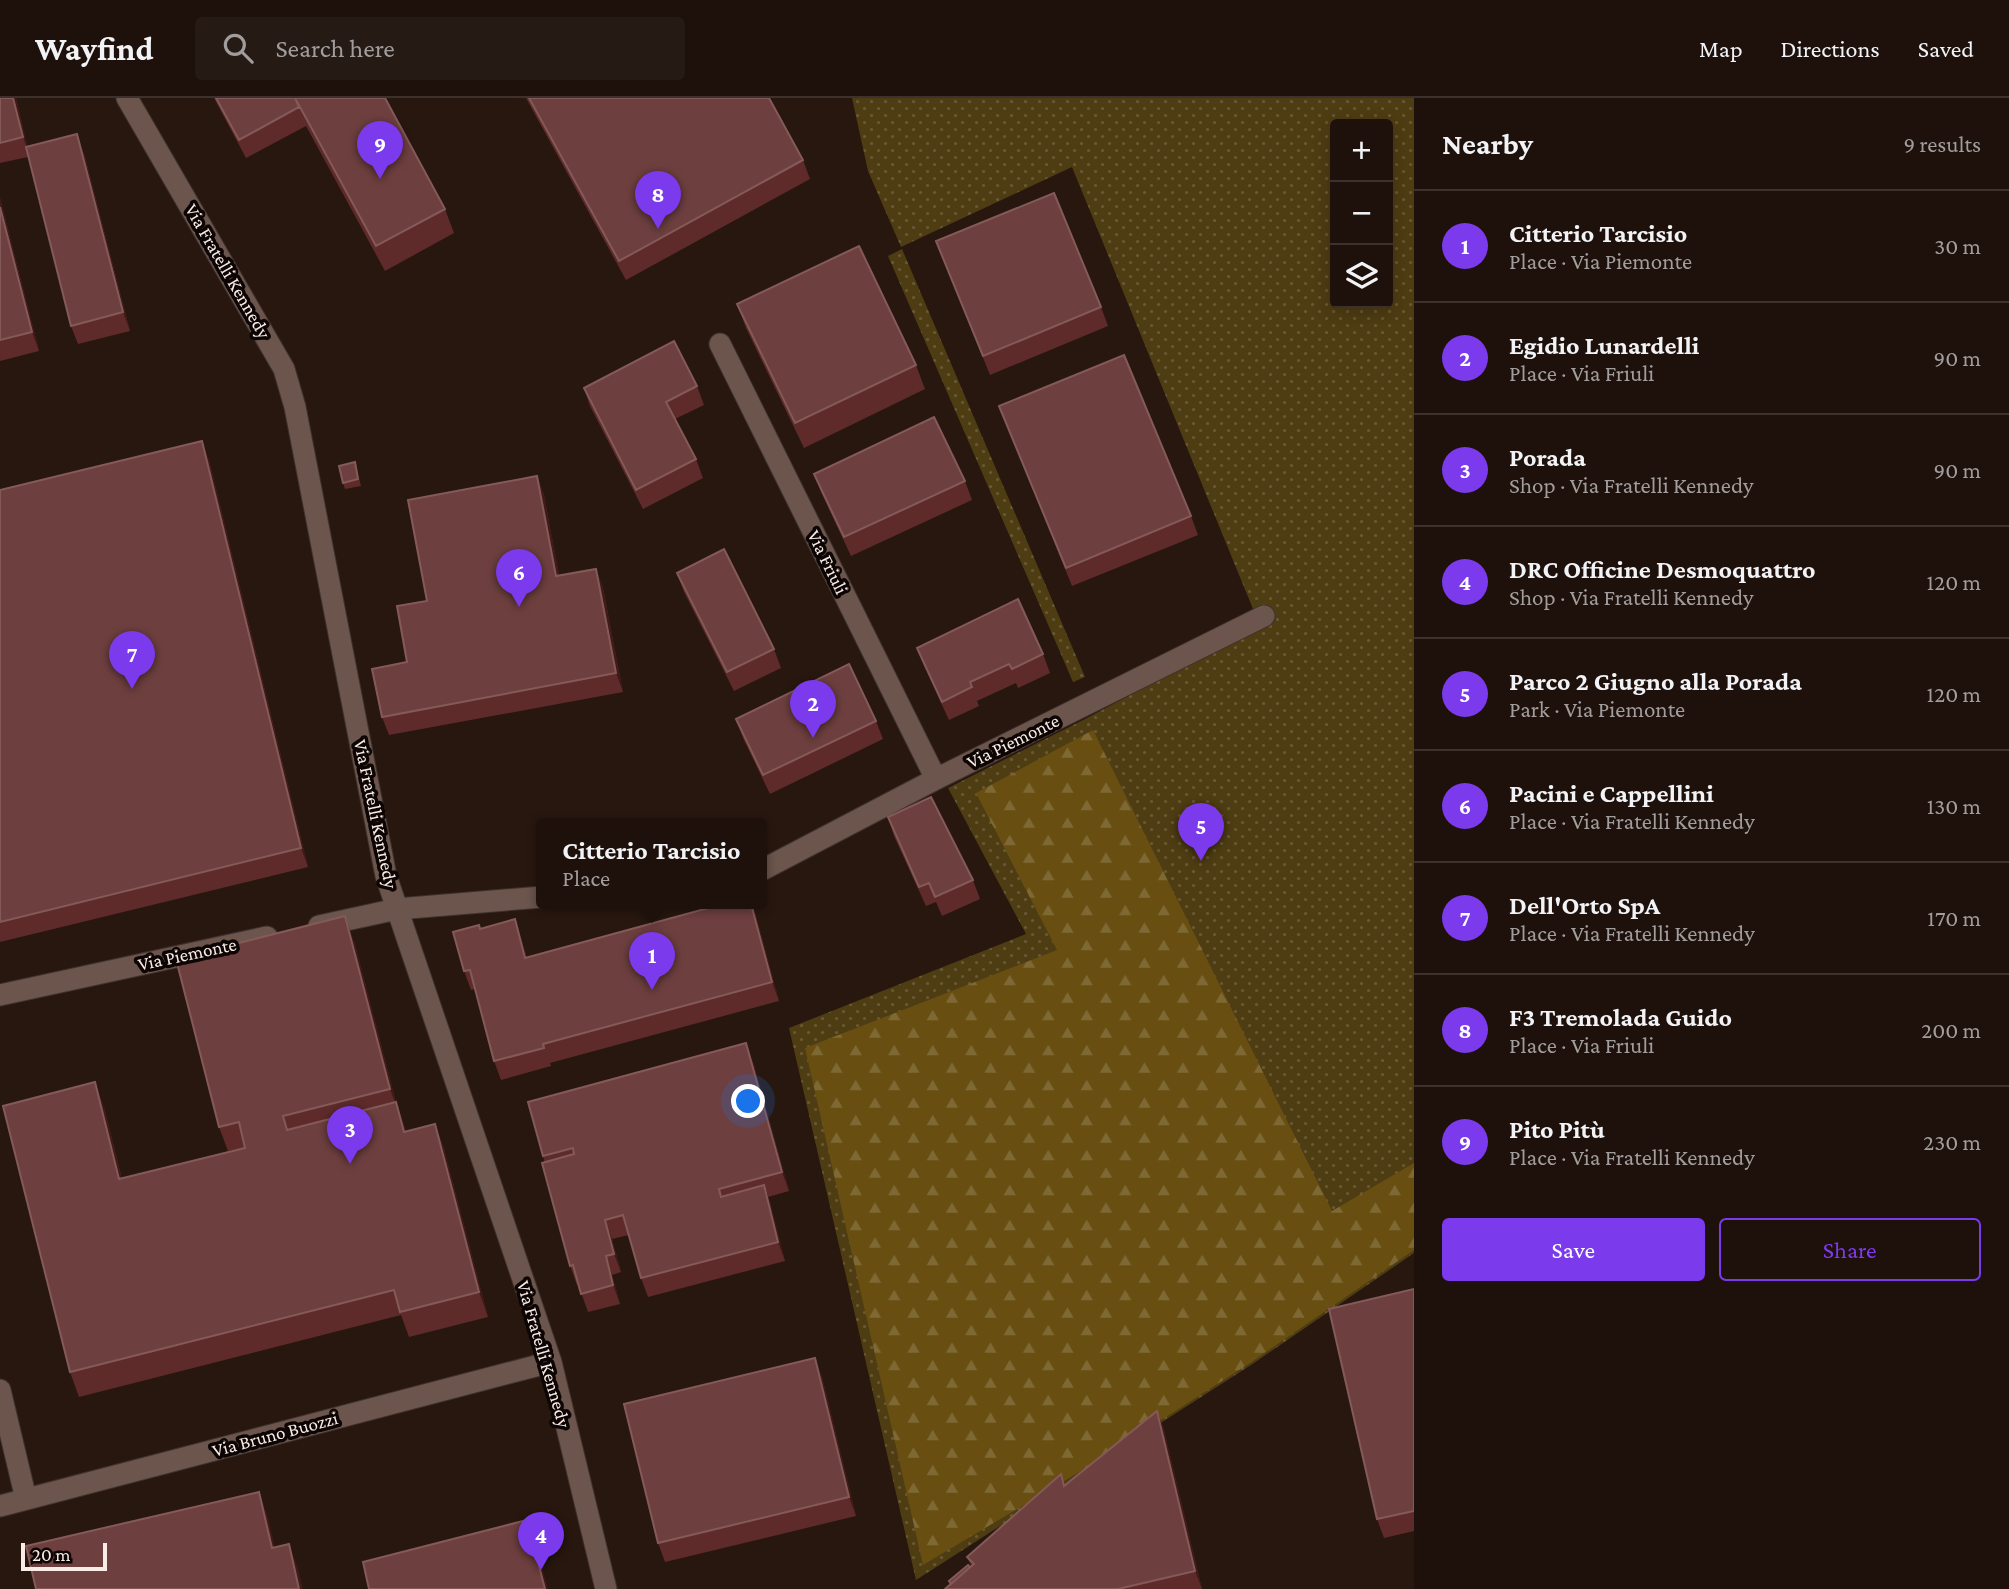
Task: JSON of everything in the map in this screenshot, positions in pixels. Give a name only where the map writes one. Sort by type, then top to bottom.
[{"type":"street","name":"Via Fratelli Kennedy","points":[[127,98],[284,369],[295,407],[387,876],[551,1362],[606,1589]]},
{"type":"street","name":"Via Friuli","points":[[720,344],[936,779]]},
{"type":"street","name":"Via Piemonte","points":[[767,867],[936,779],[1264,616]]},
{"type":"street","name":"Via Piemonte","points":[[0,995],[397,909],[536,897]]},
{"type":"street","name":"Via Bruno Buozzi","points":[[0,1506],[551,1362]]},
{"type":"street","points":[[0,1390],[26,1499]]},
{"type":"shaded area","points":[[852,98],[1414,98],[1414,1253],[1251,1365],[916,1580],[789,1028],[1026,934],[948,788],[1260,626],[1072,167],[901,247],[868,171]]},
{"type":"shaded area","points":[[902,249],[1085,677],[1073,682],[888,256]]},
{"type":"green space","points":[[1093,730],[1332,1211],[1414,1163],[1414,1250],[1250,1363],[1096,1462],[923,1565],[805,1048],[1057,950],[976,793]]},
{"type":"building","points":[[0,98],[13,98],[23,137],[0,143]]},
{"type":"building","points":[[216,98],[295,98],[299,107],[239,140]]},
{"type":"building","points":[[295,98],[385,98],[445,209],[376,246]]},
{"type":"building","points":[[529,98],[769,98],[803,160],[619,261]]},
{"type":"building","points":[[77,134],[123,312],[71,326],[26,147]]},
{"type":"building","points":[[1054,193],[1101,307],[983,356],[936,241]]},
{"type":"building","points":[[0,207],[32,332],[0,340]]},
{"type":"building","points":[[859,246],[916,365],[795,423],[737,304]]},
{"type":"building","points":[[674,341],[697,386],[666,402],[696,459],[636,490],[584,388]]},
{"type":"building","points":[[1124,355],[1191,516],[1066,568],[999,406]]},
{"type":"building","points":[[934,417],[965,481],[844,537],[814,474]]},
{"type":"building","points":[[202,441],[301,848],[0,922],[0,490]]},
{"type":"building","points":[[355,462],[358,479],[343,483],[339,466]]},
{"type":"building","points":[[537,476],[556,576],[596,569],[616,673],[382,717],[372,669],[407,662],[397,606],[427,601],[408,500]]},
{"type":"building","points":[[724,549],[774,649],[727,672],[677,573]]},
{"type":"building","points":[[1018,599],[1043,654],[1012,669],[1009,664],[970,682],[972,687],[942,702],[917,648]]},
{"type":"building","points":[[849,664],[876,721],[763,775],[736,719]]},
{"type":"building","points":[[931,797],[973,880],[935,897],[929,883],[919,887],[888,817]]},
{"type":"building","points":[[705,909],[752,909],[772,982],[543,1044],[544,1048],[494,1061],[470,970],[464,971],[453,932],[479,925],[480,929],[515,919],[525,958]]},
{"type":"building","points":[[345,916],[390,1089],[283,1116],[287,1130],[396,1102],[404,1132],[435,1124],[479,1292],[400,1312],[394,1290],[70,1372],[3,1106],[95,1082],[119,1179],[245,1148],[239,1122],[219,1127],[176,959]]},
{"type":"building","points":[[746,1043],[782,1172],[719,1189],[721,1197],[764,1185],[778,1242],[641,1278],[623,1215],[605,1220],[614,1254],[606,1256],[613,1285],[581,1294],[573,1265],[570,1266],[542,1163],[574,1154],[573,1148],[543,1156],[528,1102]]},
{"type":"building","points":[[1414,1289],[1414,1511],[1377,1519],[1329,1309]]},
{"type":"building","points":[[815,1358],[849,1497],[658,1543],[624,1404]]},
{"type":"building","points":[[1157,1411],[1195,1571],[1118,1589],[945,1589],[974,1564],[967,1557],[1061,1474],[1064,1486]]},
{"type":"building","points":[[259,1492],[272,1548],[289,1544],[299,1589],[36,1589],[26,1546]]},
{"type":"building","points":[[527,1520],[545,1589],[369,1589],[363,1562]]},
{"type":"building","points":[[968,1565],[970,1567],[951,1584],[949,1581]]},
{"type":"place","name":"Pito Pitù","points":[[380,179]]},
{"type":"place","name":"F3 Tremolada Guido","points":[[658,229]]},
{"type":"place","name":"Pacini e Cappellini","points":[[519,607]]},
{"type":"place","name":"Dell'Orto SpA","points":[[132,689]]},
{"type":"place","name":"Egidio Lunardelli","points":[[813,738]]},
{"type":"place","name":"Parco 2 Giugno alla Porada","points":[[1201,861]]},
{"type":"place","name":"Citterio Tarcisio","points":[[652,990]]},
{"type":"place","name":"Porada","points":[[350,1164]]},
{"type":"place","name":"DRC Officine Desmoquattro","points":[[541,1570]]}]
